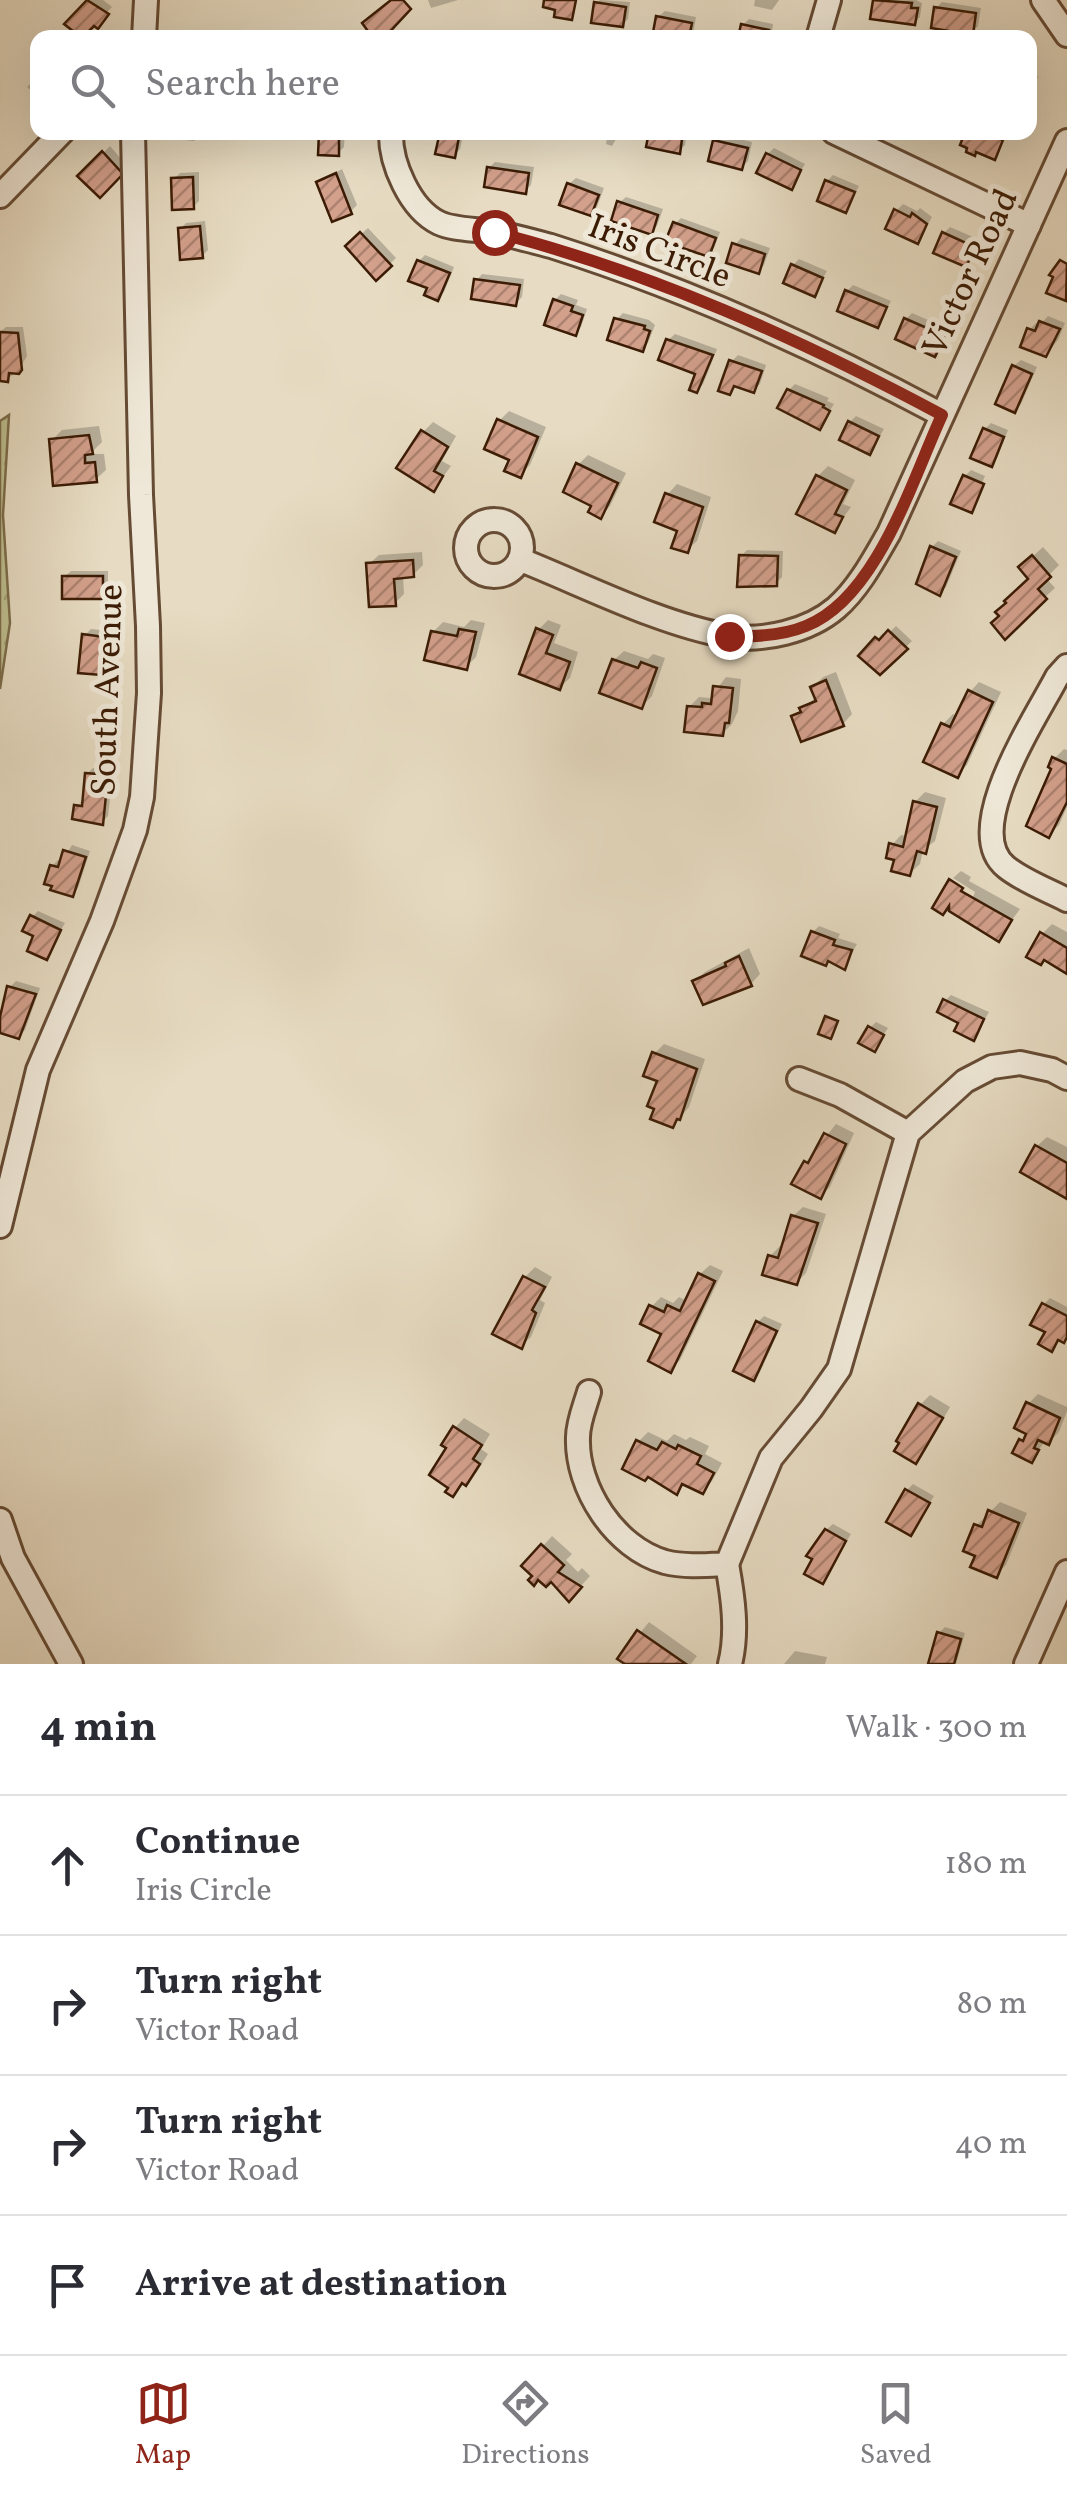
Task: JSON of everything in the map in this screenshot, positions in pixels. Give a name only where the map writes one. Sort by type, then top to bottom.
[{"type":"street","points":[[144,30],[146,0]]},
{"type":"street","points":[[820,30],[828,0]]},
{"type":"street","points":[[1043,0],[1067,34]]},
{"type":"street","points":[[0,196],[54,140]]},
{"type":"street","name":"South Avenue","points":[[0,1226],[38,1070],[102,921],[135,830],[142,797],[149,693],[132,140]]},
{"type":"street","name":"Iris Circle","points":[[392,140],[396,164],[406,186],[423,210],[439,223],[550,246],[643,280],[779,332],[942,415]]},
{"type":"street","points":[[851,140],[1029,225]]},
{"type":"street","name":"Victor Road","points":[[521,560],[660,616],[729,636],[758,637],[805,627],[837,608],[870,567],[889,534],[1067,141]]},
{"type":"street","points":[[1067,666],[1002,782],[992,818],[992,848],[1004,866],[1067,900]]},
{"type":"street","points":[[730,1664],[734,1649],[733,1597],[727,1564],[771,1458],[839,1368],[908,1133],[965,1081],[992,1067],[1020,1062],[1067,1078]]},
{"type":"street","points":[[799,1079],[840,1095],[908,1133]]},
{"type":"street","points":[[589,1392],[577,1434],[580,1465],[592,1496],[618,1534],[664,1562],[727,1564]]},
{"type":"street","points":[[0,1520],[12,1558],[70,1664]]},
{"type":"street","points":[[1026,1664],[1067,1572]]},
{"type":"green space","points":[[9,415],[3,515],[10,623],[0,689],[0,421]]},
{"type":"building","points":[[87,0],[109,14],[98,29],[94,26],[90,30],[72,30],[64,24]]},
{"type":"building","points":[[391,0],[403,0],[411,9],[391,30],[367,30],[362,23]]},
{"type":"building","points":[[544,0],[576,0],[572,20],[554,17],[555,10],[543,7]]},
{"type":"building","points":[[873,0],[912,3],[911,8],[918,8],[915,25],[870,19]]},
{"type":"building","points":[[594,2],[626,7],[623,27],[591,23]]},
{"type":"building","points":[[934,7],[976,13],[974,30],[931,28]]},
{"type":"building","points":[[656,16],[692,23],[691,30],[653,30]]},
{"type":"building","points":[[741,24],[769,30],[740,30]]},
{"type":"building","points":[[319,140],[339,140],[339,156],[318,155]]},
{"type":"building","points":[[438,140],[458,140],[455,158],[435,154]]},
{"type":"building","points":[[647,140],[682,140],[680,154],[646,147]]},
{"type":"building","points":[[713,140],[748,148],[742,170],[708,161]]},
{"type":"building","points":[[962,140],[1003,140],[995,160],[976,152],[975,156],[960,145]]},
{"type":"building","points":[[102,151],[123,174],[100,198],[77,176]]},
{"type":"building","points":[[766,153],[801,170],[792,190],[756,173]]},
{"type":"building","points":[[487,167],[529,173],[526,194],[484,187]]},
{"type":"building","points":[[336,173],[352,214],[332,222],[316,182]]},
{"type":"building","points":[[193,177],[194,209],[172,210],[171,178]]},
{"type":"building","points":[[825,180],[855,192],[846,213],[817,201]]},
{"type":"building","points":[[567,183],[599,195],[591,216],[559,205]]},
{"type":"building","points":[[617,201],[658,215],[652,235],[611,221]]},
{"type":"building","points":[[894,209],[910,217],[912,213],[927,224],[918,244],[885,229]]},
{"type":"building","points":[[673,222],[716,238],[709,257],[665,242]]},
{"type":"building","points":[[200,226],[203,258],[180,260],[178,228]]},
{"type":"building","points":[[360,232],[392,266],[376,281],[345,246]]},
{"type":"building","points":[[942,232],[975,247],[966,267],[933,253]]},
{"type":"building","points":[[732,243],[765,254],[759,274],[726,263]]},
{"type":"building","points":[[417,260],[450,273],[438,301],[424,295],[427,288],[408,281]]},
{"type":"building","points":[[1060,260],[1067,264],[1066,301],[1046,293],[1053,277],[1049,275]]},
{"type":"building","points":[[791,264],[823,278],[815,297],[783,283]]},
{"type":"building","points":[[474,279],[520,285],[516,306],[471,299]]},
{"type":"building","points":[[845,290],[887,307],[878,328],[837,311]]},
{"type":"building","points":[[553,299],[573,306],[571,311],[583,315],[576,336],[544,325]]},
{"type":"building","points":[[614,318],[645,326],[650,331],[643,352],[607,340]]},
{"type":"building","points":[[904,318],[945,336],[935,357],[895,339]]},
{"type":"building","points":[[1039,321],[1060,329],[1046,357],[1020,347],[1027,328],[1035,331]]},
{"type":"building","points":[[0,332],[18,333],[22,370],[19,374],[9,373],[8,382],[0,381]]},
{"type":"building","points":[[666,339],[713,355],[697,393],[689,390],[695,374],[658,360]]},
{"type":"building","points":[[729,360],[762,371],[754,393],[734,386],[730,395],[718,391]]},
{"type":"building","points":[[1012,365],[1032,374],[1015,413],[995,404]]},
{"type":"building","points":[[787,389],[830,411],[820,430],[777,408]]},
{"type":"building","points":[[497,419],[538,437],[521,478],[504,471],[509,460],[484,449]]},
{"type":"building","points":[[848,421],[879,436],[870,455],[839,440]]},
{"type":"building","points":[[983,428],[1004,437],[992,467],[970,458]]},
{"type":"building","points":[[421,430],[448,447],[434,471],[443,476],[434,492],[396,468]]},
{"type":"building","points":[[89,435],[93,454],[85,455],[85,463],[95,462],[97,482],[53,486],[49,439]]},
{"type":"building","points":[[576,463],[618,483],[601,519],[588,512],[591,506],[563,492]]},
{"type":"building","points":[[816,475],[847,490],[835,514],[843,517],[835,533],[796,514]]},
{"type":"building","points":[[963,475],[984,484],[972,513],[950,504]]},
{"type":"building","points":[[665,493],[703,507],[688,553],[671,548],[677,531],[654,522]]},
{"type":"building","points":[[930,546],[956,557],[940,596],[916,584]]},
{"type":"building","points":[[739,555],[778,556],[777,586],[737,587]]},
{"type":"building","points":[[1032,555],[1051,577],[1038,589],[1047,599],[1005,640],[991,623],[999,616],[995,612],[1004,601],[1028,579],[1018,567]]},
{"type":"building","points":[[413,560],[414,577],[394,579],[396,606],[369,607],[366,563]]},
{"type":"building","points":[[62,576],[103,576],[103,599],[62,599]]},
{"type":"building","points":[[536,628],[553,635],[546,653],[570,662],[560,690],[519,674]]},
{"type":"building","points":[[459,629],[476,632],[467,670],[424,660],[431,631],[457,636]]},
{"type":"building","points":[[888,630],[908,649],[880,675],[858,656],[875,637],[879,640]]},
{"type":"building","points":[[82,634],[105,637],[101,675],[78,673]]},
{"type":"building","points":[[612,659],[638,668],[641,662],[657,668],[642,709],[599,693]]},
{"type":"building","points":[[826,680],[844,726],[801,742],[791,716],[816,701],[810,687]]},
{"type":"building","points":[[713,686],[733,688],[729,723],[725,723],[723,736],[684,732],[687,706],[711,704]]},
{"type":"building","points":[[968,690],[993,702],[958,778],[923,762],[941,723],[950,727]]},
{"type":"building","points":[[1052,757],[1067,764],[1067,802],[1049,838],[1026,826],[1051,769],[1048,767]]},
{"type":"building","points":[[85,773],[98,774],[97,784],[107,785],[103,825],[72,819],[74,805],[82,806]]},
{"type":"building","points":[[913,801],[937,807],[926,854],[917,851],[910,876],[891,871],[894,860],[886,858],[889,843],[903,847]]},
{"type":"building","points":[[63,850],[86,857],[73,897],[50,890],[52,886],[44,884],[50,865],[58,867]]},
{"type":"building","points":[[949,879],[963,888],[961,891],[1012,920],[999,942],[949,911],[949,906],[943,915],[932,908]]},
{"type":"building","points":[[30,915],[61,930],[47,960],[27,951],[33,936],[22,931]]},
{"type":"building","points":[[811,931],[835,940],[833,945],[852,950],[845,970],[828,961],[826,966],[801,956]]},
{"type":"building","points":[[1040,932],[1067,948],[1067,974],[1044,960],[1041,965],[1026,957]]},
{"type":"building","points":[[739,956],[752,986],[703,1005],[692,981]]},
{"type":"building","points":[[7,986],[36,994],[19,1039],[0,1033]]},
{"type":"building","points":[[943,999],[984,1019],[974,1041],[954,1031],[958,1023],[937,1012]]},
{"type":"building","points":[[825,1016],[838,1021],[831,1039],[818,1034]]},
{"type":"building","points":[[868,1026],[884,1035],[875,1052],[858,1043]]},
{"type":"building","points":[[652,1052],[697,1069],[680,1120],[673,1128],[650,1119],[654,1109],[647,1106],[657,1081],[643,1076]]},
{"type":"building","points":[[824,1133],[846,1144],[821,1199],[791,1184]]},
{"type":"building","points":[[1035,1145],[1067,1163],[1067,1199],[1020,1172]]},
{"type":"building","points":[[791,1215],[818,1223],[797,1285],[762,1275],[768,1255],[778,1258]]},
{"type":"building","points":[[698,1273],[715,1281],[671,1373],[648,1361],[661,1334],[640,1324],[649,1305],[664,1312],[667,1305],[680,1311]]},
{"type":"building","points":[[523,1276],[545,1287],[532,1310],[536,1313],[522,1349],[492,1334]]},
{"type":"building","points":[[1042,1303],[1067,1316],[1067,1337],[1064,1343],[1058,1340],[1052,1352],[1038,1344],[1045,1332],[1030,1325]]},
{"type":"building","points":[[756,1321],[777,1331],[754,1381],[733,1371]]},
{"type":"building","points":[[1026,1402],[1060,1418],[1049,1445],[1038,1440],[1034,1448],[1039,1450],[1032,1463],[1012,1453],[1026,1434],[1014,1428]]},
{"type":"building","points":[[918,1403],[943,1418],[916,1464],[894,1451]]},
{"type":"building","points":[[453,1426],[482,1445],[473,1459],[480,1464],[466,1486],[462,1483],[453,1497],[445,1492],[448,1488],[429,1475],[446,1448],[441,1445]]},
{"type":"building","points":[[636,1440],[657,1450],[662,1442],[676,1449],[678,1445],[701,1456],[697,1464],[714,1473],[703,1494],[682,1484],[677,1495],[648,1477],[645,1481],[622,1469]]},
{"type":"building","points":[[905,1489],[930,1503],[911,1536],[886,1522]]},
{"type":"building","points":[[988,1510],[1019,1523],[997,1578],[970,1567],[975,1556],[963,1551],[974,1524],[982,1527]]},
{"type":"building","points":[[825,1529],[846,1541],[823,1584],[804,1574],[812,1559],[806,1556]]},
{"type":"building","points":[[541,1544],[564,1565],[558,1572],[582,1587],[569,1602],[551,1582],[546,1587],[538,1580],[534,1586],[528,1580],[532,1576],[521,1566]]},
{"type":"building","points":[[637,1630],[686,1664],[625,1664],[617,1659]]},
{"type":"building","points":[[937,1632],[961,1639],[954,1664],[928,1664]]},
{"type":"route","points":[[494,232],[550,246],[779,332],[942,415],[889,534],[870,567],[837,608],[805,627],[758,637],[729,636]]}]
